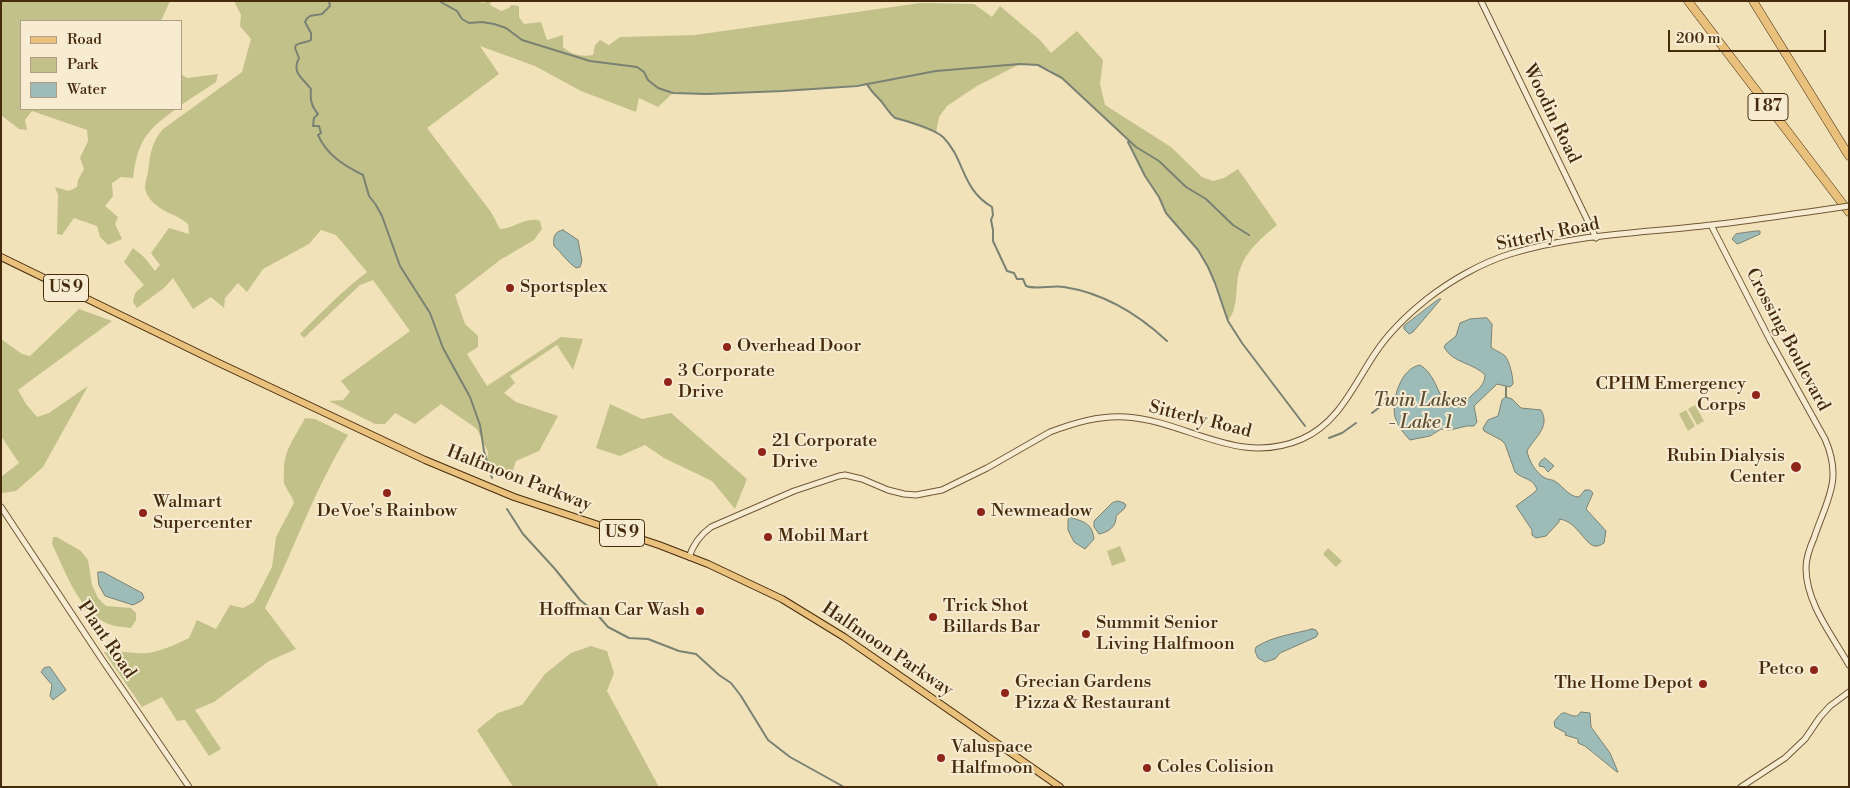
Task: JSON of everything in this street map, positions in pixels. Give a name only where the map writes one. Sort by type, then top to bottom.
[{"type":"highway","name":"I 87","points":[[1688,1],[1849,212]]},
{"type":"highway","name":"I 87","points":[[1753,1],[1849,156]]},
{"type":"main road","name":"Halfmoon Parkway","points":[[1,257],[425,460],[514,498],[659,545],[708,564],[782,599],[844,637],[1060,787]]},
{"type":"street","name":"Woodin Road","points":[[1482,1],[1596,238]]},
{"type":"street","name":"Sitterly Road","points":[[689,557],[693,546],[705,531],[711,527],[802,488],[845,475],[862,479],[896,492],[916,495],[929,493],[952,485],[1050,432],[1099,418],[1126,417],[1158,422],[1225,444],[1244,448],[1281,445],[1302,439],[1320,428],[1338,412],[1391,331],[1428,298],[1486,263],[1509,254],[1552,244],[1632,232],[1711,225],[1849,206]]},
{"type":"street","name":"Crossing Boulevard","points":[[1711,225],[1831,453],[1834,468],[1832,491],[1809,551],[1806,566],[1810,594],[1817,610],[1849,665]]},
{"type":"street","name":"Plant Road","points":[[1,507],[102,661],[189,787]]},
{"type":"street","points":[[1741,787],[1796,749],[1830,706],[1849,692]]},
{"type":"green space","points":[[1,1],[170,1],[161,20],[20,20],[20,110],[175,110],[157,124],[145,137],[138,154],[133,178],[121,177],[112,183],[113,196],[105,206],[118,217],[115,224],[122,239],[108,245],[100,237],[97,226],[74,218],[62,235],[57,234],[58,195],[55,187],[69,191],[77,187],[78,180],[84,169],[80,158],[88,141],[87,130],[32,111],[25,120],[27,130],[19,129],[1,115]]},
{"type":"green space","points":[[234,1],[479,1],[482,3],[491,1],[490,5],[501,11],[509,8],[511,5],[519,6],[519,17],[524,24],[541,22],[547,40],[563,35],[563,47],[566,50],[585,56],[593,55],[595,45],[600,40],[609,45],[620,37],[695,35],[920,3],[974,4],[992,17],[1000,6],[1040,40],[1051,53],[1077,31],[1103,60],[1100,84],[1105,105],[1171,147],[1202,177],[1213,181],[1224,178],[1238,169],[1277,225],[1256,244],[1243,262],[1238,276],[1234,309],[1228,321],[1208,267],[1198,250],[1166,213],[1127,139],[1062,78],[1049,69],[1038,65],[1020,64],[977,86],[947,106],[939,117],[936,133],[895,118],[866,84],[783,91],[707,94],[673,93],[658,107],[639,98],[636,112],[581,91],[535,66],[480,46],[499,74],[427,128],[491,212],[500,229],[525,221],[535,220],[540,221],[542,229],[534,240],[500,260],[455,295],[465,324],[478,336],[478,347],[467,354],[487,386],[561,337],[583,339],[573,370],[557,345],[510,376],[515,383],[504,393],[516,402],[558,416],[539,451],[516,461],[511,476],[487,467],[488,452],[477,429],[441,404],[415,424],[395,413],[385,424],[375,424],[329,401],[343,400],[350,392],[341,381],[410,331],[373,280],[360,285],[304,338],[300,334],[341,294],[367,272],[336,235],[321,230],[309,244],[263,269],[247,292],[238,283],[225,298],[224,308],[211,297],[193,309],[173,278],[164,288],[137,308],[133,302],[135,293],[144,285],[124,262],[133,248],[144,257],[155,271],[160,265],[151,253],[169,228],[189,234],[188,224],[159,207],[147,195],[145,186],[150,155],[156,139],[163,129],[242,72],[251,39],[240,26],[241,15]]},
{"type":"green space","points":[[218,74],[216,82],[182,104],[182,75],[187,78]]},
{"type":"green space","points":[[79,309],[112,321],[18,390],[26,404],[37,417],[49,413],[88,386],[43,467],[16,491],[2,493],[1,477],[19,463],[1,436],[1,339],[22,354],[30,356]]},
{"type":"green space","points":[[610,404],[642,419],[671,413],[747,479],[735,509],[712,481],[664,458],[645,445],[620,456],[596,448]]},
{"type":"green space","points":[[1695,405],[1704,421],[1697,425],[1688,409]]},
{"type":"green space","points":[[1686,410],[1695,426],[1688,431],[1679,414]]},
{"type":"green space","points":[[305,418],[315,419],[348,435],[314,499],[265,608],[296,649],[269,661],[214,702],[195,710],[221,749],[209,756],[185,720],[177,721],[162,697],[142,707],[104,652],[150,653],[163,649],[189,638],[197,620],[216,629],[230,605],[243,608],[254,602],[272,567],[276,537],[294,503],[284,482],[284,465],[290,444]]},
{"type":"green space","points":[[53,537],[57,537],[81,551],[88,560],[92,585],[98,598],[106,606],[131,608],[136,613],[136,620],[131,628],[115,626],[103,621],[92,614],[83,604],[52,544]]},
{"type":"green space","points":[[1120,546],[1126,561],[1112,566],[1107,551]]},
{"type":"green space","points":[[1328,548],[1342,561],[1336,567],[1323,554]]},
{"type":"green space","points":[[591,646],[607,651],[614,673],[607,691],[659,787],[513,787],[477,730],[498,713],[522,705],[545,674],[571,653]]},
{"type":"water","points":[[563,230],[578,240],[582,261],[580,267],[576,268],[573,266],[554,246],[555,235]]},
{"type":"water","points":[[1760,231],[1760,234],[1737,244],[1732,239],[1736,234]]},
{"type":"water","points":[[1441,299],[1413,332],[1409,334],[1404,329],[1404,326]]},
{"type":"water","name":"Twin Lakes - Lake 1","points":[[1487,318],[1492,324],[1491,347],[1507,359],[1513,384],[1510,387],[1497,384],[1474,406],[1477,422],[1474,426],[1450,430],[1441,429],[1430,436],[1410,440],[1398,423],[1394,410],[1396,394],[1403,378],[1413,367],[1420,365],[1429,373],[1446,405],[1466,403],[1483,384],[1485,375],[1452,356],[1444,347],[1456,336],[1460,323],[1470,319]]},
{"type":"water","points":[[1506,397],[1512,399],[1521,408],[1541,410],[1544,416],[1543,427],[1527,451],[1529,459],[1542,476],[1555,481],[1569,494],[1579,497],[1585,490],[1590,490],[1593,493],[1586,509],[1606,531],[1604,543],[1598,546],[1589,543],[1571,524],[1559,519],[1559,522],[1546,536],[1536,538],[1532,535],[1532,530],[1516,506],[1537,489],[1533,482],[1515,472],[1505,444],[1484,431],[1483,428],[1488,420],[1498,416],[1502,400]]},
{"type":"water","points":[[1545,458],[1554,466],[1548,472],[1544,467],[1539,466],[1540,462]]},
{"type":"water","points":[[1118,501],[1126,505],[1124,509],[1116,516],[1112,528],[1099,534],[1094,527],[1094,521],[1112,503]]},
{"type":"water","points":[[1070,517],[1089,526],[1093,533],[1094,539],[1085,549],[1074,542],[1068,530],[1068,520]]},
{"type":"water","points":[[98,572],[103,572],[142,593],[144,598],[133,605],[105,596],[99,585]]},
{"type":"water","points":[[1312,629],[1316,630],[1318,634],[1316,637],[1280,653],[1275,659],[1265,662],[1258,658],[1255,651],[1256,647],[1263,643]]},
{"type":"water","points":[[50,667],[66,690],[53,700],[50,696],[52,685],[41,672],[44,668]]},
{"type":"water","points":[[1581,712],[1590,713],[1591,727],[1610,753],[1618,772],[1585,746],[1578,743],[1578,739],[1565,735],[1566,733],[1555,727],[1554,722],[1561,714],[1577,716]]},
{"type":"waterway","points":[[329,1],[330,6],[322,14],[310,16],[305,22],[311,33],[311,40],[298,44],[295,48],[299,58],[296,68],[297,72],[311,89],[312,102],[318,114],[314,118],[313,126],[319,126],[321,133],[318,135],[331,154],[363,175],[369,196],[382,216],[400,266],[430,313],[443,348],[470,397],[480,425],[484,451],[492,478]]},
{"type":"waterway","points":[[439,1],[457,11],[462,19],[469,23],[482,22],[494,24],[506,28],[522,40],[590,61],[637,67],[658,88],[673,93],[707,94],[857,86],[936,71],[1020,64],[1038,65],[1062,78],[1136,147],[1159,161],[1186,187],[1206,199],[1233,225],[1249,235]]},
{"type":"waterway","points":[[867,84],[895,118],[934,131],[943,137],[950,146],[974,192],[992,207],[993,241],[1007,271],[1014,273],[1017,279],[1023,279],[1026,286],[1035,288],[1064,287],[1093,294],[1120,306],[1145,322],[1167,341]]},
{"type":"waterway","points":[[1128,142],[1166,213],[1198,250],[1208,267],[1228,321],[1242,343],[1305,426]]},
{"type":"waterway","points":[[1506,387],[1506,397]]},
{"type":"waterway","points":[[1372,413],[1385,403],[1395,404]]},
{"type":"waterway","points":[[1329,438],[1342,433],[1356,423]]},
{"type":"waterway","points":[[507,509],[523,534],[580,600],[595,612],[608,627],[629,638],[648,639],[679,651],[696,654],[731,683],[768,740],[790,757],[844,787]]},
{"type":"place","name":"Sportsplex","points":[[510,288]]},
{"type":"place","name":"Overhead Door","points":[[727,347]]},
{"type":"place","name":"3 Corporate Drive","points":[[668,382]]},
{"type":"place","name":"CPHM Emergency Corps","points":[[1756,395]]},
{"type":"place","name":"21 Corporate Drive","points":[[762,452]]},
{"type":"place","name":"Rubin Dialysis Center","points":[[1796,467]]},
{"type":"place","name":"DeVoe's Rainbow","points":[[387,493]]},
{"type":"place","name":"Newmeadow","points":[[981,512]]},
{"type":"place","name":"Walmart Supercenter","points":[[143,513]]},
{"type":"place","name":"Mobil Mart","points":[[768,537]]},
{"type":"place","name":"Hoffman Car Wash","points":[[700,611]]},
{"type":"place","name":"Trick Shot Billards Bar","points":[[933,617]]},
{"type":"place","name":"Summit Senior Living Halfmoon","points":[[1086,634]]},
{"type":"place","name":"Petco","points":[[1814,670]]},
{"type":"place","name":"The Home Depot","points":[[1703,684]]},
{"type":"place","name":"Grecian Gardens Pizza & Restaurant","points":[[1005,693]]},
{"type":"place","name":"Valuspace Halfmoon","points":[[941,758]]},
{"type":"place","name":"Coles Colision","points":[[1147,768]]}]
